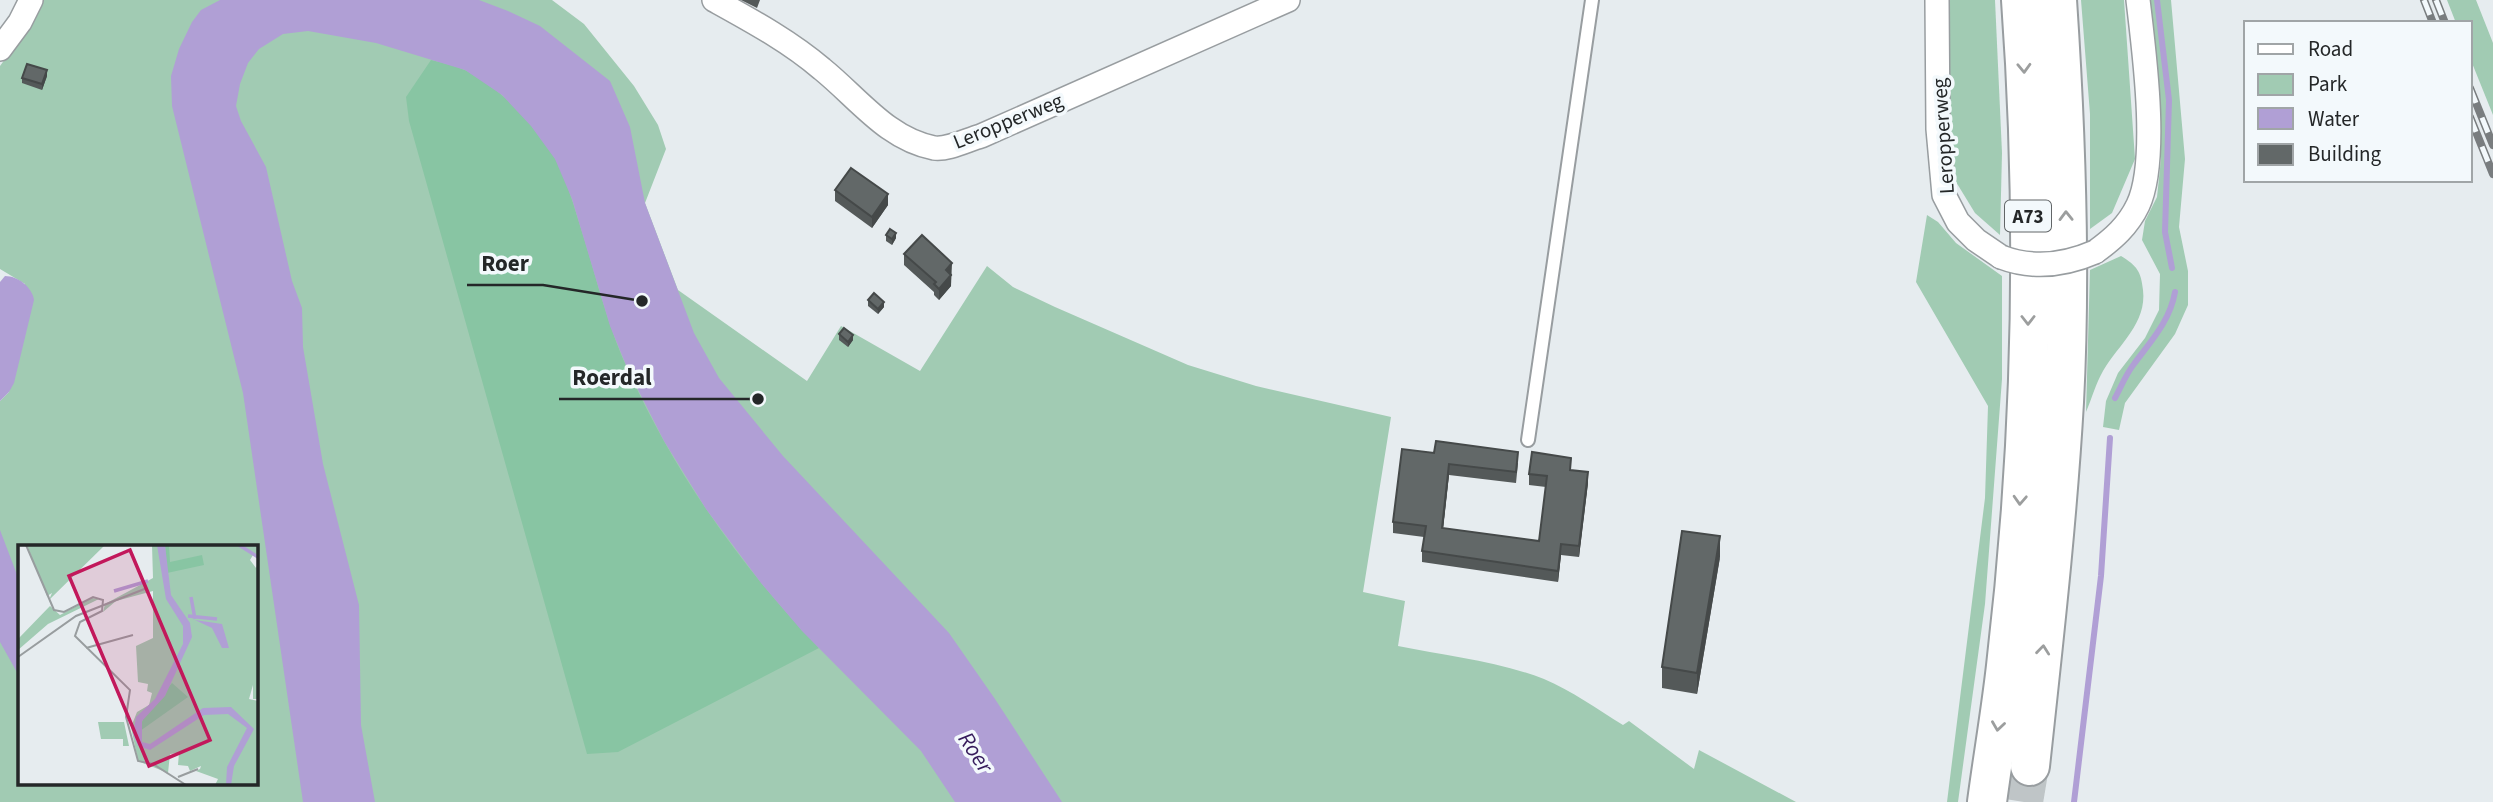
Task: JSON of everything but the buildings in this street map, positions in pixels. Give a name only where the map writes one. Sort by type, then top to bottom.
[{"type":"highway","name":"A73","points":[[1987,802],[2007,666],[2027,370],[2028,167],[2021,0]]},
{"type":"highway","name":"A73","points":[[2030,766],[2056,524],[2064,400],[2067,236],[2057,0]]},
{"type":"street","points":[[0,49],[20,22],[31,0]]},
{"type":"street","name":"Leropperweg","points":[[714,0],[785,41],[822,69],[892,131],[913,142],[938,149],[981,136],[1288,0]]},
{"type":"street","name":"Leropperweg","points":[[1937,0],[1938,130],[1944,195],[1958,222],[1976,240],[2001,257],[2023,264],[2039,265],[2075,261],[2095,252],[2120,232],[2132,217],[2144,190],[2148,125],[2138,0]]},
{"type":"lane","points":[[1528,440],[1592,0]]},
{"type":"green space","points":[[41,0],[552,0],[584,24],[634,86],[658,125],[666,149],[645,203],[678,290],[807,381],[841,326],[920,371],[987,266],[1013,287],[1188,365],[1256,386],[1391,417],[1363,592],[1405,601],[1398,646],[1490,663],[1544,679],[1623,725],[1629,721],[1694,769],[1699,750],[1796,802],[0,802],[0,401],[9,392],[25,284],[0,269],[0,66],[26,30]]},
{"type":"green space","points":[[1949,0],[1995,0],[2002,153],[2000,235],[1975,213],[1953,177],[1949,131]]},
{"type":"green space","points":[[2081,0],[2124,0],[2135,159],[2112,213],[2090,229],[2090,114]]},
{"type":"green space","points":[[2150,0],[2171,0],[2185,159],[2179,227],[2188,271],[2188,305],[2175,334],[2125,403],[2119,430],[2103,427],[2106,401],[2118,373],[2145,338],[2159,310],[2160,274],[2142,240],[2145,221],[2157,197],[2161,159]]},
{"type":"green space","points":[[2447,0],[2476,0],[2493,43],[2493,115],[2472,63],[2472,21],[2455,21]]},
{"type":"green space","points":[[431,60],[467,71],[493,88],[529,121],[548,147],[568,187],[621,354],[666,445],[736,551],[819,648],[618,752],[587,754],[409,121],[406,97]]},
{"type":"green space","points":[[1927,215],[1938,222],[1956,243],[2002,276],[2002,379],[1985,604],[1958,802],[1947,802],[1985,498],[1988,406],[1916,282]]},
{"type":"green space","points":[[2121,256],[2134,266],[2141,278],[2141,313],[2103,371],[2086,412],[2090,270]]},
{"type":"water","points":[[220,0],[479,0],[540,26],[610,81],[630,127],[645,203],[694,333],[719,378],[783,456],[949,633],[1062,802],[955,802],[921,751],[802,631],[761,583],[706,509],[664,441],[628,370],[610,326],[572,199],[555,159],[531,126],[502,95],[465,70],[376,43],[308,31],[283,34],[259,49],[248,63],[236,106],[241,121],[266,167],[292,281],[302,308],[303,347],[323,464],[359,605],[361,725],[375,802],[303,802],[243,393],[172,106],[171,76],[179,49],[201,10]]},
{"type":"water","points":[[5,276],[24,283],[34,300],[14,383],[0,401],[0,282]]},
{"type":"water","points":[[0,530],[18,577],[18,674],[0,642]]},
{"type":"waterway","points":[[2157,0],[2169,100],[2165,232],[2172,268]]},
{"type":"waterway","points":[[2115,398],[2131,368],[2164,321],[2175,292]]},
{"type":"waterway","points":[[2074,802],[2101,576],[2110,438]]},
{"type":"tunnel","points":[[2024,802],[2030,766]]},
{"type":"railway","points":[[2424,0],[2432,21]]},
{"type":"railway","points":[[2436,0],[2444,21]]},
{"type":"railway","points":[[2472,93],[2493,145]]},
{"type":"railway","points":[[2472,122],[2493,174]]},
{"type":"place","name":"Roer","points":[[642,301]]},
{"type":"place","name":"Roerdal","points":[[758,399]]}]
